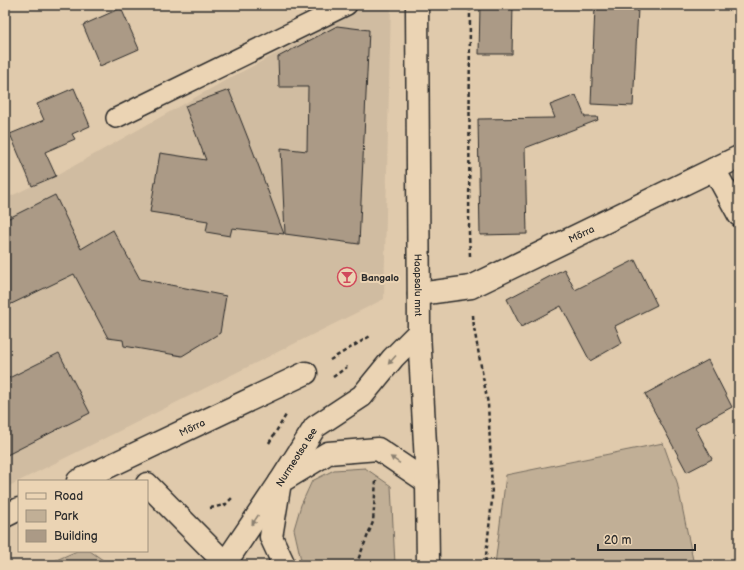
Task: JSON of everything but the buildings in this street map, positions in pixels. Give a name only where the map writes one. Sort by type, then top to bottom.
[{"type":"street","name":"Haapsalu mnt","points":[[416,5],[419,332],[427,482],[428,565]]},
{"type":"street","name":"Mõrra","points":[[419,294],[471,287],[739,157]]},
{"type":"street","points":[[714,169],[739,216]]},
{"type":"street","name":"Nurmeotsa tee","points":[[226,564],[315,427],[362,396],[393,358],[419,332]]},
{"type":"street","name":"Mõrra","points":[[80,480],[306,373]]},
{"type":"street","points":[[284,565],[271,537],[280,482],[328,453],[378,448],[427,482]]},
{"type":"street","points":[[123,459],[143,480]]},
{"type":"street","points":[[148,485],[226,564]]},
{"type":"street","points":[[5,516],[18,510]]},
{"type":"lane","points":[[116,118],[347,5]]},
{"type":"path","points":[[470,5],[468,233],[471,287]]},
{"type":"path","points":[[474,328],[488,404],[491,463],[492,500],[485,565]]},
{"type":"path","points":[[306,373],[372,334]]},
{"type":"shaded area","points":[[369,5],[391,5],[384,299],[21,480],[18,480],[18,482],[5,488],[5,199],[56,176],[228,79]]},
{"type":"green space","points":[[663,443],[677,482],[694,565],[495,565],[506,475]]},
{"type":"green space","points":[[365,468],[391,486],[395,565],[303,565],[294,529],[301,505],[312,481],[334,470]]},
{"type":"green space","points":[[75,552],[91,552],[110,565],[45,565]]},
{"type":"place","name":"Bangalo","points":[[347,277]]}]
